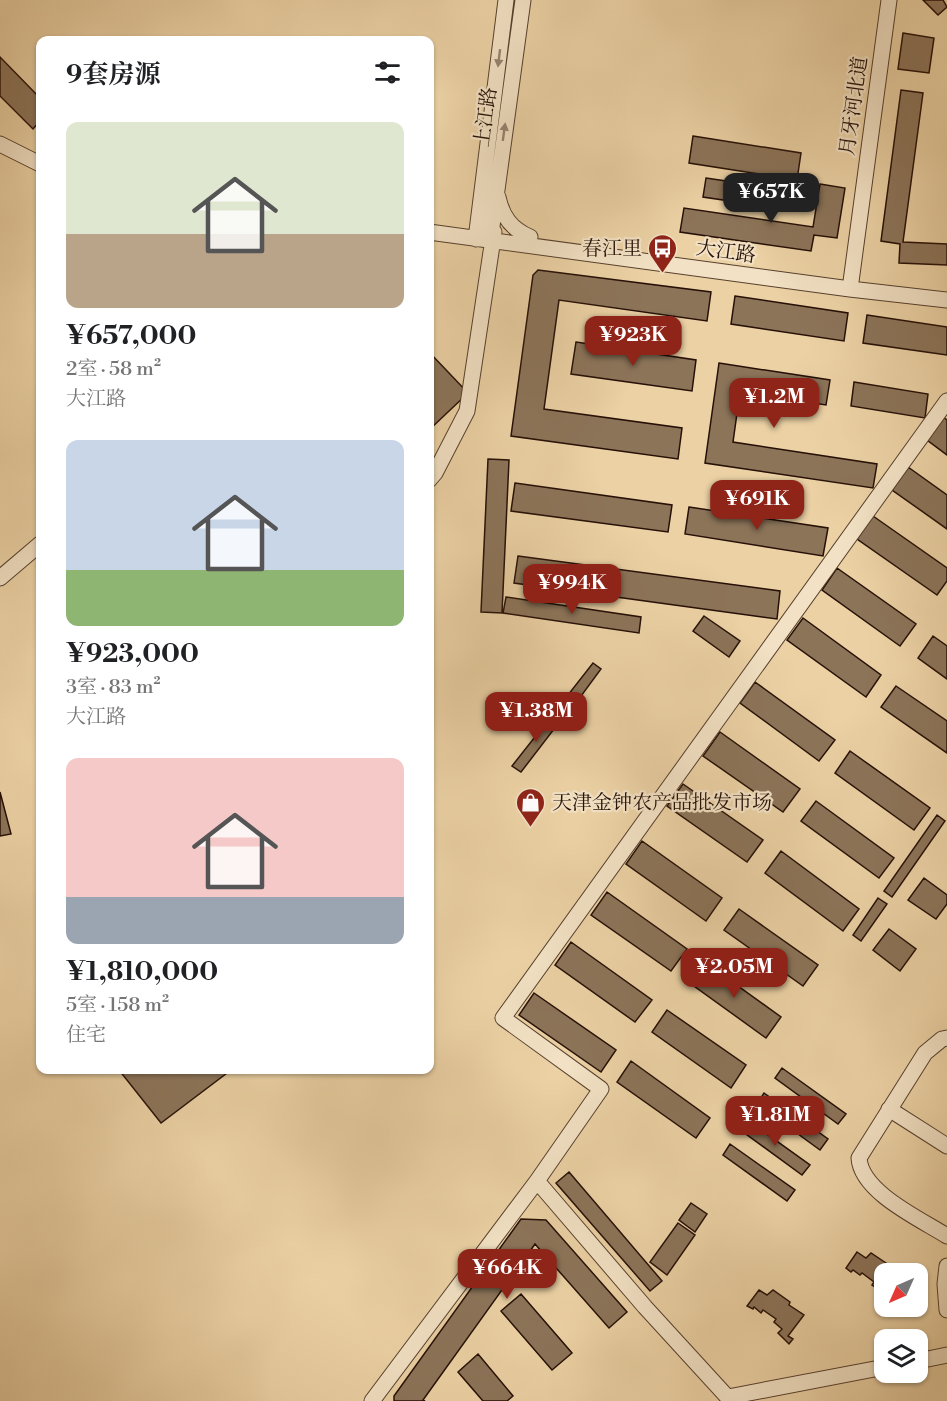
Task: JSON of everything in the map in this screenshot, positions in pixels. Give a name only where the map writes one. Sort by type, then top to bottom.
[{"type":"street","name":"上江路","points":[[489,190],[506,0]]},
{"type":"street","name":"上江路","points":[[489,190],[523,0]]},
{"type":"street","name":"月牙河北道","points":[[850,284],[889,0]]},
{"type":"street","points":[[0,144],[36,162]]},
{"type":"street","points":[[0,151],[36,168]]},
{"type":"street","points":[[434,474],[467,411],[489,233],[485,205],[489,190]]},
{"type":"street","points":[[489,190],[508,222],[527,241]]},
{"type":"street","points":[[434,224],[527,241]]},
{"type":"street","points":[[434,232],[489,233]]},
{"type":"street","name":"大江路","points":[[527,241],[850,284],[947,300]]},
{"type":"street","name":"大江路","points":[[850,284],[947,291]]},
{"type":"street","points":[[372,1401],[537,1181],[600,1089],[503,1018],[947,401]]},
{"type":"street","points":[[0,578],[36,547]]},
{"type":"street","points":[[947,1038],[942,1039],[925,1053],[859,1158],[860,1168],[878,1192],[947,1236]]},
{"type":"street","points":[[889,1109],[947,1146]]},
{"type":"street","points":[[537,1181],[645,1307],[730,1399],[874,1369]]},
{"type":"street","points":[[947,1266],[945,1284],[947,1310]]},
{"type":"street","points":[[928,1359],[947,1355]]},
{"type":"building","points":[[923,0],[943,0],[947,7],[938,15]]},
{"type":"building","points":[[903,33],[934,38],[929,73],[898,69]]},
{"type":"building","points":[[0,57],[36,94],[36,126],[33,129],[0,96]]},
{"type":"building","points":[[901,90],[923,93],[903,242],[947,244],[947,265],[899,263],[900,244],[881,241]]},
{"type":"building","points":[[693,136],[801,153],[797,180],[689,163]]},
{"type":"building","points":[[706,178],[780,189],[777,208],[703,197]]},
{"type":"building","points":[[820,184],[845,188],[837,238],[814,235],[811,251],[680,232],[684,208],[813,227]]},
{"type":"building","points":[[538,270],[711,292],[707,321],[559,300],[544,409],[682,428],[678,459],[511,436],[533,275]]},
{"type":"building","points":[[735,296],[848,313],[844,341],[731,324]]},
{"type":"building","points":[[867,315],[947,327],[947,355],[863,343]]},
{"type":"building","points":[[576,342],[696,360],[692,391],[571,374]]},
{"type":"building","points":[[434,357],[468,393],[434,425]]},
{"type":"building","points":[[719,363],[830,380],[826,405],[740,392],[733,442],[877,464],[873,488],[705,463]]},
{"type":"building","points":[[854,382],[928,394],[925,418],[851,406]]},
{"type":"building","points":[[943,417],[947,420],[947,455],[927,440]]},
{"type":"building","points":[[488,459],[509,460],[502,613],[481,612]]},
{"type":"building","points":[[908,467],[947,495],[947,529],[892,490]]},
{"type":"building","points":[[515,483],[672,505],[668,532],[511,511]]},
{"type":"building","points":[[689,507],[828,528],[823,556],[685,534]]},
{"type":"building","points":[[873,516],[947,568],[947,581],[937,595],[857,539]]},
{"type":"building","points":[[518,556],[780,591],[777,619],[514,583]]},
{"type":"building","points":[[837,568],[916,624],[900,646],[822,590]]},
{"type":"building","points":[[506,597],[641,617],[639,633],[503,613]]},
{"type":"building","points":[[704,616],[740,641],[729,657],[693,631]]},
{"type":"building","points":[[803,618],[881,675],[866,697],[787,640]]},
{"type":"building","points":[[933,636],[947,646],[947,679],[918,658]]},
{"type":"building","points":[[593,663],[601,669],[573,707],[564,700]]},
{"type":"building","points":[[755,682],[835,740],[819,761],[740,703]]},
{"type":"building","points":[[896,686],[947,721],[947,753],[881,707]]},
{"type":"building","points":[[553,714],[561,720],[521,772],[512,766]]},
{"type":"building","points":[[720,732],[800,789],[783,812],[703,756]]},
{"type":"building","points":[[850,751],[930,808],[914,830],[835,773]]},
{"type":"building","points":[[683,784],[763,840],[747,862],[667,806]]},
{"type":"building","points":[[0,792],[11,834],[0,836]]},
{"type":"building","points":[[816,801],[894,858],[879,878],[801,821]]},
{"type":"building","points":[[937,815],[945,821],[892,897],[884,891]]},
{"type":"building","points":[[642,841],[722,898],[706,921],[626,864]]},
{"type":"building","points":[[781,851],[859,909],[843,931],[765,873]]},
{"type":"building","points":[[924,878],[947,895],[947,904],[936,919],[908,900]]},
{"type":"building","points":[[607,892],[687,949],[671,971],[591,915]]},
{"type":"building","points":[[878,898],[887,904],[861,941],[853,935]]},
{"type":"building","points":[[739,909],[818,965],[803,986],[724,930]]},
{"type":"building","points":[[889,929],[916,949],[900,971],[873,950]]},
{"type":"building","points":[[571,942],[652,1000],[635,1022],[555,965]]},
{"type":"building","points":[[702,960],[781,1017],[766,1038],[687,981]]},
{"type":"building","points":[[534,993],[616,1050],[601,1072],[519,1015]]},
{"type":"building","points":[[667,1010],[746,1065],[731,1088],[652,1032]]},
{"type":"building","points":[[631,1061],[710,1118],[696,1138],[617,1082]]},
{"type":"building","points":[[782,1068],[846,1114],[838,1124],[775,1078]]},
{"type":"building","points":[[122,1074],[226,1074],[161,1123]]},
{"type":"building","points":[[764,1093],[828,1139],[820,1150],[757,1104]]},
{"type":"building","points":[[746,1119],[810,1165],[802,1175],[739,1129]]},
{"type":"building","points":[[730,1144],[795,1190],[787,1201],[723,1155]]},
{"type":"building","points":[[569,1172],[662,1281],[650,1291],[556,1183]]},
{"type":"building","points":[[691,1203],[707,1214],[695,1232],[679,1220]]},
{"type":"building","points":[[521,1219],[546,1220],[627,1312],[609,1328],[535,1244],[423,1400],[425,1401],[394,1401],[394,1396]]},
{"type":"building","points":[[678,1223],[695,1235],[667,1275],[650,1262]]},
{"type":"building","points":[[857,1252],[866,1258],[871,1253],[886,1263],[874,1263],[874,1282],[862,1273],[860,1275],[846,1268]]},
{"type":"building","points":[[759,1290],[767,1295],[773,1290],[804,1315],[788,1336],[793,1339],[789,1344],[778,1333],[782,1329],[774,1322],[776,1319],[763,1310],[761,1313],[754,1307],[753,1309],[747,1306]]},
{"type":"building","points":[[521,1294],[572,1353],[552,1370],[501,1311]]},
{"type":"building","points":[[478,1354],[513,1396],[507,1401],[483,1401],[458,1372]]},
{"type":"place","name":"春江里","points":[[663,274]]},
{"type":"place","name":"天津金钟农产品批发市场","points":[[531,828]]}]
